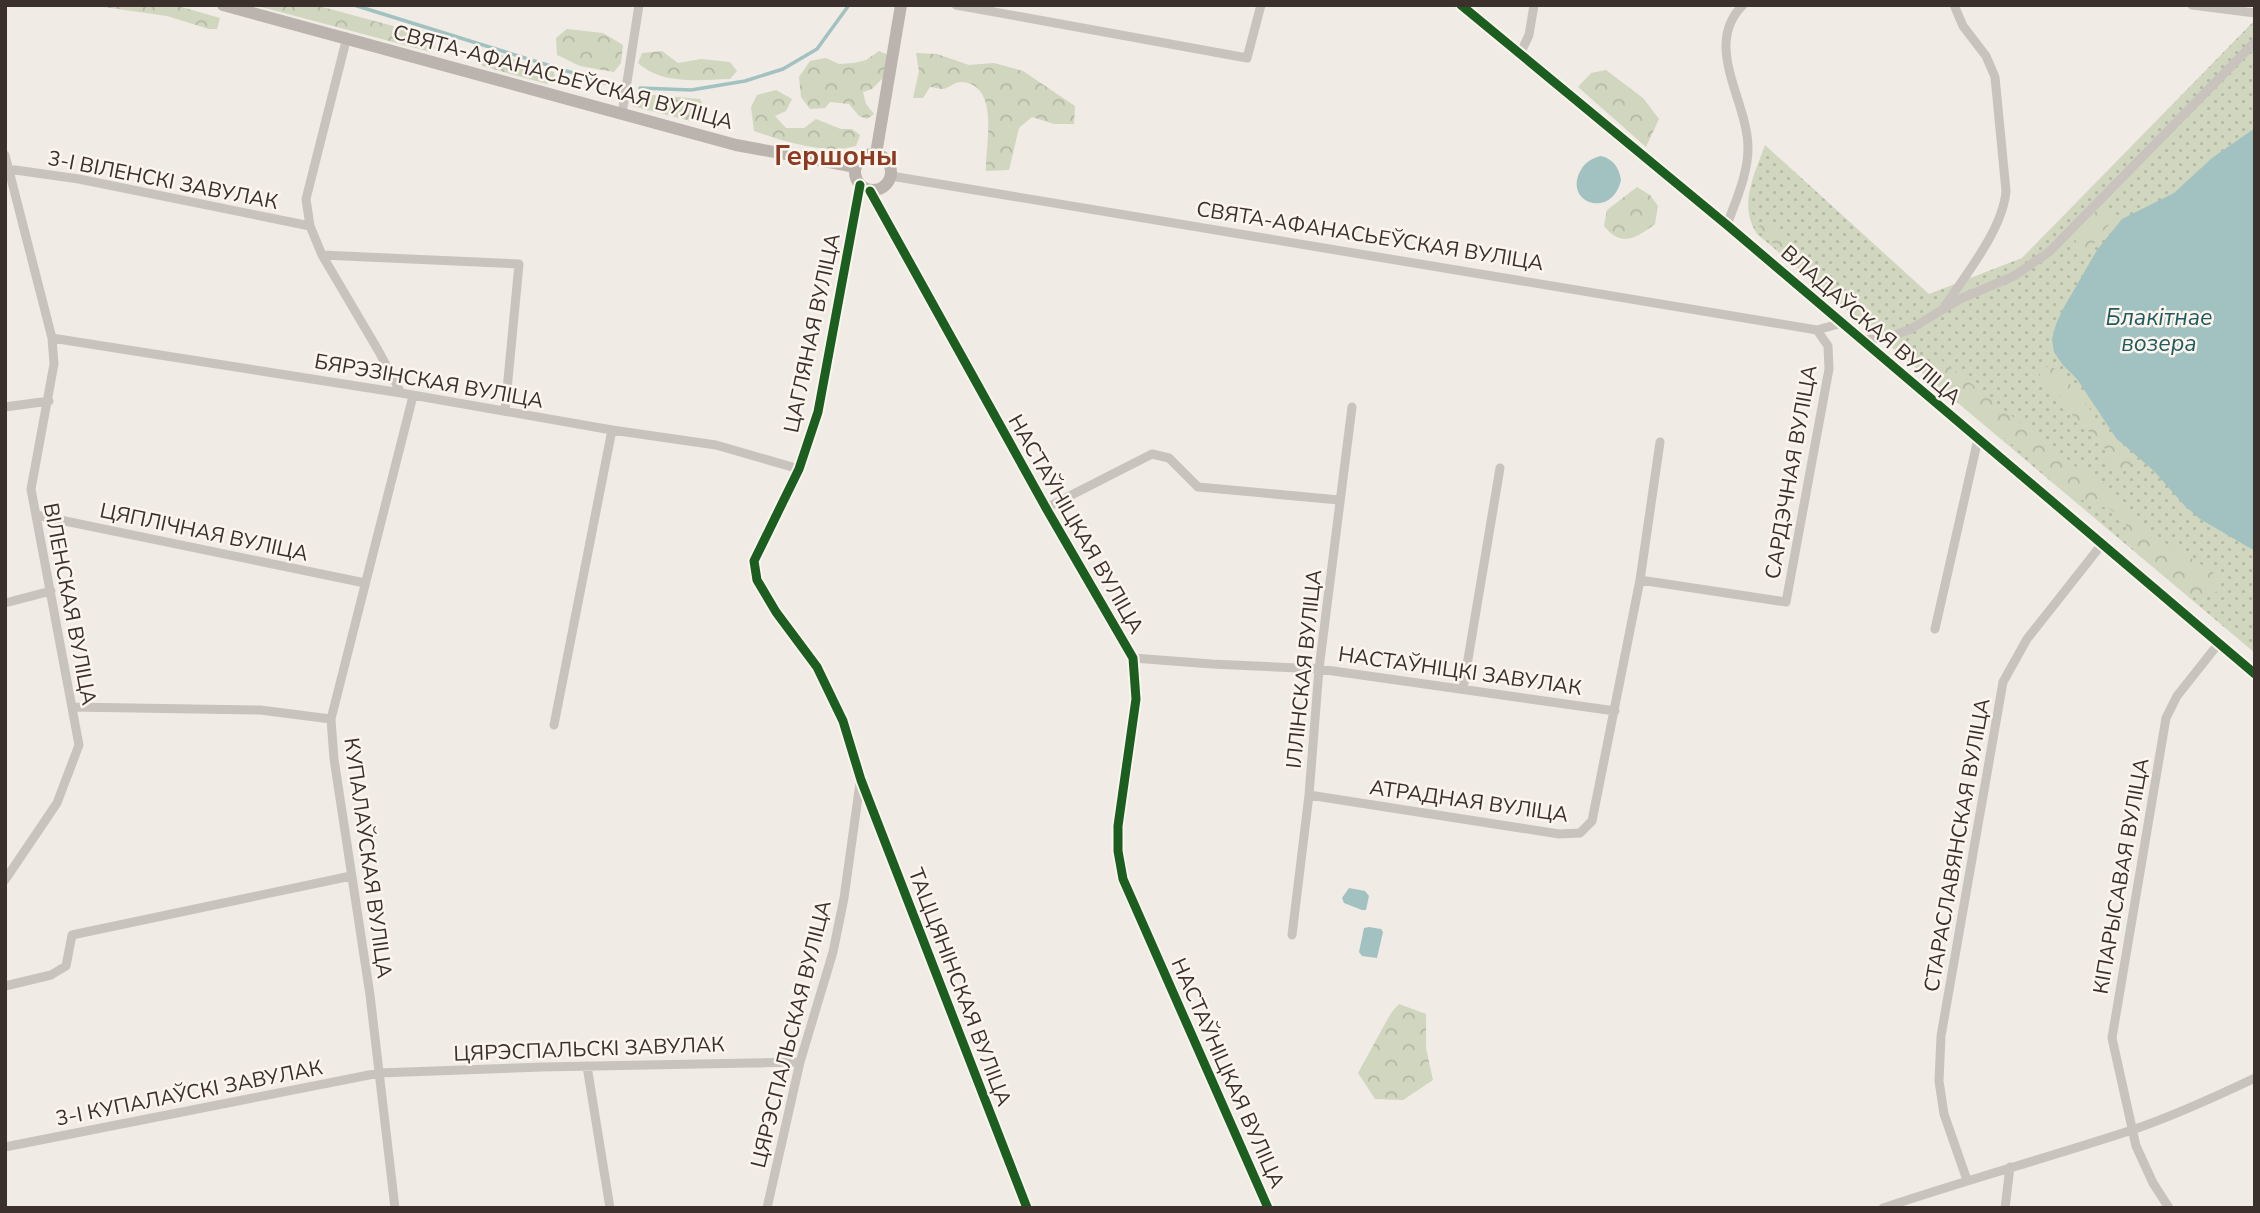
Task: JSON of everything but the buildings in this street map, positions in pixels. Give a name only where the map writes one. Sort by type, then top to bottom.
[{"type":"street","name":"СВЯТА-АФАНАСЬЕЎСКАЯ ВУЛІЦА","points":[[223,5],[745,147],[856,167]]},
{"type":"street","points":[[622,114],[639,5]]},
{"type":"street","points":[[876,154],[901,5]]},
{"type":"street","points":[[956,5],[1247,58],[1261,5]]},
{"type":"street","name":"ВЛАДАЎСКАЯ ВУЛІЦА","points":[[1461,5],[1727,225],[2255,674]]},
{"type":"street","points":[[1520,54],[1529,35],[1534,5]]},
{"type":"street","points":[[1727,225],[1748,160],[1746,129],[1726,47],[1728,27],[1743,5]]},
{"type":"street","points":[[1944,308],[1995,229],[2005,204],[2006,191],[1995,77],[1986,56],[1963,26],[1954,5]]},
{"type":"street","points":[[2192,5],[2255,13]]},
{"type":"street","points":[[346,37],[306,199],[310,226],[322,255],[401,393]]},
{"type":"street","points":[[1861,340],[1885,338],[1909,330],[1969,295],[2014,276],[2049,252],[2255,43]]},
{"type":"street","points":[[876,154],[887,160],[891,176],[881,189],[865,188],[855,175],[856,167],[865,156],[876,154]]},
{"type":"street","name":"ВІЛЕНСКАЯ ВУЛІЦА","points":[[5,155],[10,195],[52,338],[54,364],[49,401],[31,489],[79,745],[57,803],[5,880]]},
{"type":"street","name":"3-І ВІЛЕНСКІ ЗАВУЛАК","points":[[8,169],[79,179],[310,226]]},
{"type":"street","name":"СВЯТА-АФАНАСЬЕЎСКАЯ ВУЛІЦА","points":[[891,176],[1817,330],[1842,323]]},
{"type":"street","name":"ЦАГЛЯНАЯ ВУЛІЦА","points":[[754,561],[799,469],[818,412],[865,188]]},
{"type":"street","name":"НАСТАЎНІЦКАЯ ВУЛІЦА","points":[[865,188],[1133,658],[1136,699],[1118,826],[1118,852],[1124,879],[1269,1208]]},
{"type":"street","points":[[322,255],[519,264],[505,411]]},
{"type":"street","name":"САРДЭЧНАЯ ВУЛІЦА","points":[[1640,580],[1786,602],[1829,369],[1828,346],[1817,330]]},
{"type":"street","name":"БЯРЭЗІНСКАЯ ВУЛІЦА","points":[[52,338],[716,445],[799,469]]},
{"type":"street","name":"КУПАЛАЎСКАЯ ВУЛІЦА","points":[[395,1208],[370,995],[334,759],[331,719],[413,396]]},
{"type":"street","points":[[5,407],[49,401]]},
{"type":"street","name":"ІЛЛІНСКАЯ ВУЛІЦА","points":[[1292,935],[1309,795],[1319,669],[1352,407]]},
{"type":"street","points":[[554,725],[612,430]]},
{"type":"street","points":[[1935,629],[1978,439]]},
{"type":"street","points":[[1615,711],[1640,580],[1660,442]]},
{"type":"street","points":[[1046,508],[1152,454],[1169,458],[1198,487],[1339,500]]},
{"type":"street","points":[[1463,689],[1500,468]]},
{"type":"street","name":"ЦЯПЛІЧНАЯ ВУЛІЦА","points":[[36,515],[365,583]]},
{"type":"street","name":"СТАРАСЛАВЯНСКАЯ ВУЛІЦА","points":[[1967,1180],[1944,1114],[1939,1081],[1941,1036],[2003,682],[2027,639],[2102,544]]},
{"type":"street","name":"ЦЯРЭСПАЛЬСКАЯ ВУЛІЦА","points":[[754,561],[757,580],[776,612],[817,667],[843,721],[861,779],[844,898],[833,952],[800,1062],[767,1208]]},
{"type":"street","points":[[5,603],[51,591]]},
{"type":"street","name":"КІПАРЫСАВАЯ ВУЛІЦА","points":[[2169,1208],[2153,1183],[2136,1146],[2112,1038],[2166,718],[2177,696],[2219,643]]},
{"type":"street","name":"НАСТАЎНІЦКІ ЗАВУЛАК","points":[[1133,658],[1319,669],[1615,711]]},
{"type":"street","points":[[72,707],[260,710],[331,719]]},
{"type":"street","name":"АТРАДНАЯ ВУЛІЦА","points":[[1309,795],[1559,834],[1580,833],[1592,821],[1615,711]]},
{"type":"street","name":"ТАЦЦЯНІНСКАЯ ВУЛІЦА","points":[[861,779],[1027,1208]]},
{"type":"street","points":[[5,986],[51,975],[66,966],[72,935],[351,876]]},
{"type":"street","name":"ЦЯРЭСПАЛЬСКІ ЗАВУЛАК","points":[[379,1073],[800,1062]]},
{"type":"street","points":[[587,1066],[610,1208]]},
{"type":"street","name":"3-І КУПАЛАЎСКІ ЗАВУЛАК","points":[[5,1147],[379,1073]]},
{"type":"street","points":[[1883,1208],[2134,1129],[2255,1078]]},
{"type":"street","points":[[2004,1208],[2010,1167]]},
{"type":"green space","points":[[90,5],[175,5],[220,18],[217,29],[209,29],[167,16]]},
{"type":"green space","points":[[254,5],[315,5],[434,37],[435,48],[427,51]]},
{"type":"green space","points":[[2255,20],[2255,653],[1757,234],[1751,223],[1748,201],[1765,145],[1929,294],[2022,258]]},
{"type":"green space","points":[[567,29],[603,33],[623,45],[621,63],[614,72],[580,66],[557,55],[556,38]]},
{"type":"green space","points":[[489,51],[554,72],[555,79],[547,84],[482,66],[479,58]]},
{"type":"green space","points":[[662,51],[678,63],[701,59],[730,62],[737,71],[730,79],[681,80],[658,75],[638,63],[642,53]]},
{"type":"green space","points":[[879,51],[888,55],[887,74],[872,89],[863,92],[866,104],[874,114],[867,119],[859,116],[849,104],[830,102],[825,108],[810,109],[801,97],[799,77],[810,61],[826,58],[839,64],[854,63],[866,60]]},
{"type":"green space","points":[[916,53],[937,54],[969,65],[994,63],[1023,71],[1075,106],[1074,124],[1054,124],[1032,117],[1019,128],[1009,170],[986,171],[988,121],[984,97],[978,88],[959,82],[942,89],[930,87],[923,98],[913,98],[919,71]]},
{"type":"green space","points":[[1606,70],[1643,98],[1659,119],[1646,147],[1578,87],[1591,73]]},
{"type":"green space","points":[[776,90],[792,99],[786,111],[775,116],[786,128],[804,128],[816,119],[841,129],[852,129],[860,135],[856,146],[818,148],[754,131],[751,107],[757,95]]},
{"type":"green space","points":[[632,95],[700,99],[704,107],[702,117],[691,121],[632,106]]},
{"type":"green space","points":[[1637,187],[1650,195],[1658,206],[1655,224],[1635,237],[1617,237],[1604,226],[1607,210]]},
{"type":"green space","points":[[2107,206],[2114,211],[2113,221],[2099,235],[2089,253],[2082,258],[2078,257],[2074,247],[2082,228],[2091,216]]},
{"type":"green space","points":[[1762,222],[1768,224],[1835,281],[1838,290],[1829,291],[1761,233],[1758,227]]},
{"type":"green space","points":[[1940,359],[2075,466],[2102,481],[2127,512],[2152,535],[2212,571],[2219,579],[2219,590],[2204,600],[2186,593],[2133,547],[2124,519],[2110,509],[2076,498],[1933,378],[1928,364],[1932,360]]},
{"type":"green space","points":[[2049,366],[2064,377],[2087,405],[2110,440],[2131,463],[2130,470],[2120,471],[2112,465],[2100,438],[2078,425],[2063,398],[2039,380],[2041,370]]},
{"type":"green space","points":[[1399,1004],[1426,1014],[1426,1048],[1433,1080],[1403,1100],[1375,1099],[1358,1073],[1391,1013]]},
{"type":"water","name":"Блакітнае возера","points":[[2255,128],[2255,551],[2200,519],[2154,471],[2116,438],[2077,379],[2054,352],[2052,339],[2063,309],[2097,250],[2122,219],[2174,193],[2212,158]]},
{"type":"water","points":[[1601,156],[1615,164],[1621,180],[1616,193],[1608,200],[1590,202],[1582,198],[1577,180],[1586,163]]},
{"type":"water","points":[[1349,888],[1365,891],[1369,896],[1366,910],[1344,903],[1342,898]]},
{"type":"water","points":[[1364,928],[1381,929],[1383,932],[1377,958],[1362,956],[1359,952]]},
{"type":"waterway","points":[[354,5],[612,85]]},
{"type":"waterway","points":[[640,88],[691,90],[745,81],[783,69],[817,49],[849,5]]},
{"type":"cycle path","points":[[1461,5],[1727,225],[2255,674]]},
{"type":"cycle path","points":[[860,185],[818,412],[799,469],[754,561],[757,580],[776,612],[817,667],[843,721],[861,780],[1027,1208]]},
{"type":"cycle path","points":[[870,191],[1046,508],[1133,658],[1136,699],[1118,826],[1118,851],[1123,879],[1268,1208]]},
{"type":"district","name":"Гершоны","points":[[836,156]]}]
